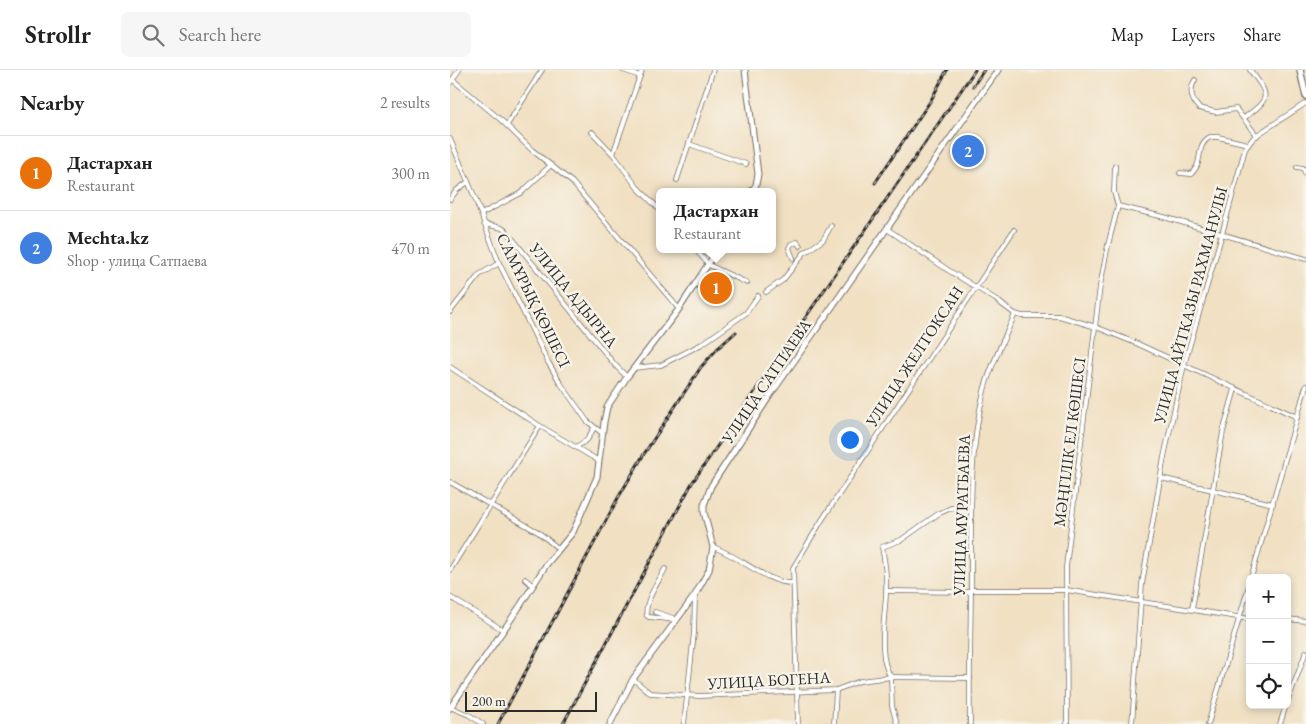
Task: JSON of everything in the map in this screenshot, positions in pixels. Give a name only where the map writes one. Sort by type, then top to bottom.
[{"type":"main road","points":[[1300,70],[1306,96]]},
{"type":"street","points":[[459,70],[451,81],[572,182],[679,310]]},
{"type":"street","points":[[507,126],[542,70]]},
{"type":"street","points":[[623,70],[640,76]]},
{"type":"street","points":[[613,154],[642,70]]},
{"type":"street","points":[[676,180],[713,70]]},
{"type":"street","points":[[745,70],[758,174],[754,188]]},
{"type":"street","name":"УЛИЦА САТПАЕВА","points":[[610,724],[632,679],[695,595],[709,570],[713,547],[704,512],[706,496],[711,486],[771,394],[998,70]]},
{"type":"street","points":[[1244,118],[1260,106],[1265,96],[1263,87],[1250,70]]},
{"type":"street","points":[[1195,80],[1192,84],[1192,94],[1193,100],[1199,108],[1216,112],[1236,109],[1257,136]]},
{"type":"street","name":"УЛИЦА АЙТКАЗЫ РАХМАНУЛЫ","points":[[1132,724],[1140,602],[1145,564],[1184,365],[1245,149],[1257,136],[1306,103]]},
{"type":"street","points":[[592,132],[613,154],[637,187],[656,206]]},
{"type":"street","points":[[1180,173],[1191,174],[1193,172],[1198,164],[1202,144],[1210,137],[1248,144]]},
{"type":"street","name":"САМҰРЫҚ КӨШЕСІ","points":[[450,139],[499,263],[561,384],[587,421],[602,433]]},
{"type":"street","points":[[689,144],[746,164]]},
{"type":"street","points":[[481,214],[521,192],[551,165]]},
{"type":"street","name":"МӘҢГІЛІК ЕЛ КӨШЕСІ","points":[[1067,724],[1066,590],[1069,540],[1105,262],[1118,206],[1114,192],[1115,166]]},
{"type":"street","points":[[1298,167],[1303,168],[1306,176]]},
{"type":"street","points":[[450,199],[468,182]]},
{"type":"street","points":[[1118,206],[1164,217],[1306,259]]},
{"type":"street","name":"УЛИЦА АДЫРНА","points":[[484,224],[502,228],[627,377]]},
{"type":"street","points":[[766,292],[783,280],[804,253],[823,240],[831,226]]},
{"type":"street","points":[[887,229],[1015,314],[1022,316],[1059,316],[1096,327],[1297,417]]},
{"type":"street","name":"УЛИЦА ЖЕЛТОКСАН","points":[[798,724],[793,568],[822,520],[975,286],[1014,230]]},
{"type":"street","points":[[793,258],[789,248],[791,244],[797,242],[800,246]]},
{"type":"street","points":[[698,253],[709,265],[747,284]]},
{"type":"street","points":[[483,724],[469,715],[450,708],[546,564],[573,532],[597,477],[607,407],[627,377],[679,310],[716,253]]},
{"type":"street","points":[[450,312],[479,275],[499,263]]},
{"type":"street","points":[[634,368],[661,366],[702,344],[746,313],[758,296]]},
{"type":"street","name":"УЛИЦА МУРАТБАЕВА","points":[[970,724],[971,506],[976,438],[984,388],[1015,314]]},
{"type":"street","points":[[450,367],[540,426],[599,461]]},
{"type":"street","points":[[1252,574],[1306,386]]},
{"type":"street","points":[[1192,609],[1223,432],[1235,388]]},
{"type":"street","points":[[450,570],[540,426]]},
{"type":"street","points":[[576,448],[587,440],[594,428]]},
{"type":"street","points":[[1161,478],[1273,504]]},
{"type":"street","points":[[450,482],[538,532],[559,549]]},
{"type":"street","points":[[896,724],[892,706],[891,677],[884,654],[887,591],[882,547],[901,540],[938,514],[951,508],[971,506]]},
{"type":"street","points":[[713,547],[724,551],[777,581],[792,583]]},
{"type":"street","points":[[665,569],[645,608],[647,616],[677,620]]},
{"type":"street","points":[[525,579],[532,585]]},
{"type":"street","points":[[887,591],[1066,590],[1246,618]]},
{"type":"street","points":[[684,724],[694,633],[695,595]]},
{"type":"street","points":[[1208,724],[1246,595]]},
{"type":"street","points":[[450,597],[503,630]]},
{"type":"street","points":[[645,608],[677,620]]},
{"type":"street","points":[[656,612],[656,618]]},
{"type":"street","points":[[1291,619],[1306,621]]},
{"type":"street","points":[[1291,693],[1306,652]]},
{"type":"street","name":"УЛИЦА БОГЕНА","points":[[632,679],[650,693],[686,695],[836,690],[860,681],[891,677],[970,678]]},
{"type":"street","points":[[834,724],[836,690]]},
{"type":"street","points":[[1280,724],[1285,709]]},
{"type":"railway","points":[[875,183],[931,100],[947,70]]},
{"type":"railway","points":[[563,724],[692,483],[975,70]]},
{"type":"railway","points":[[973,86],[984,70]]},
{"type":"railway","points":[[498,724],[618,498],[644,454],[701,367],[736,332]]},
{"type":"place","name":"Mechta.kz","points":[[968,151]]},
{"type":"place","name":"Дастархан","points":[[716,288]]}]
